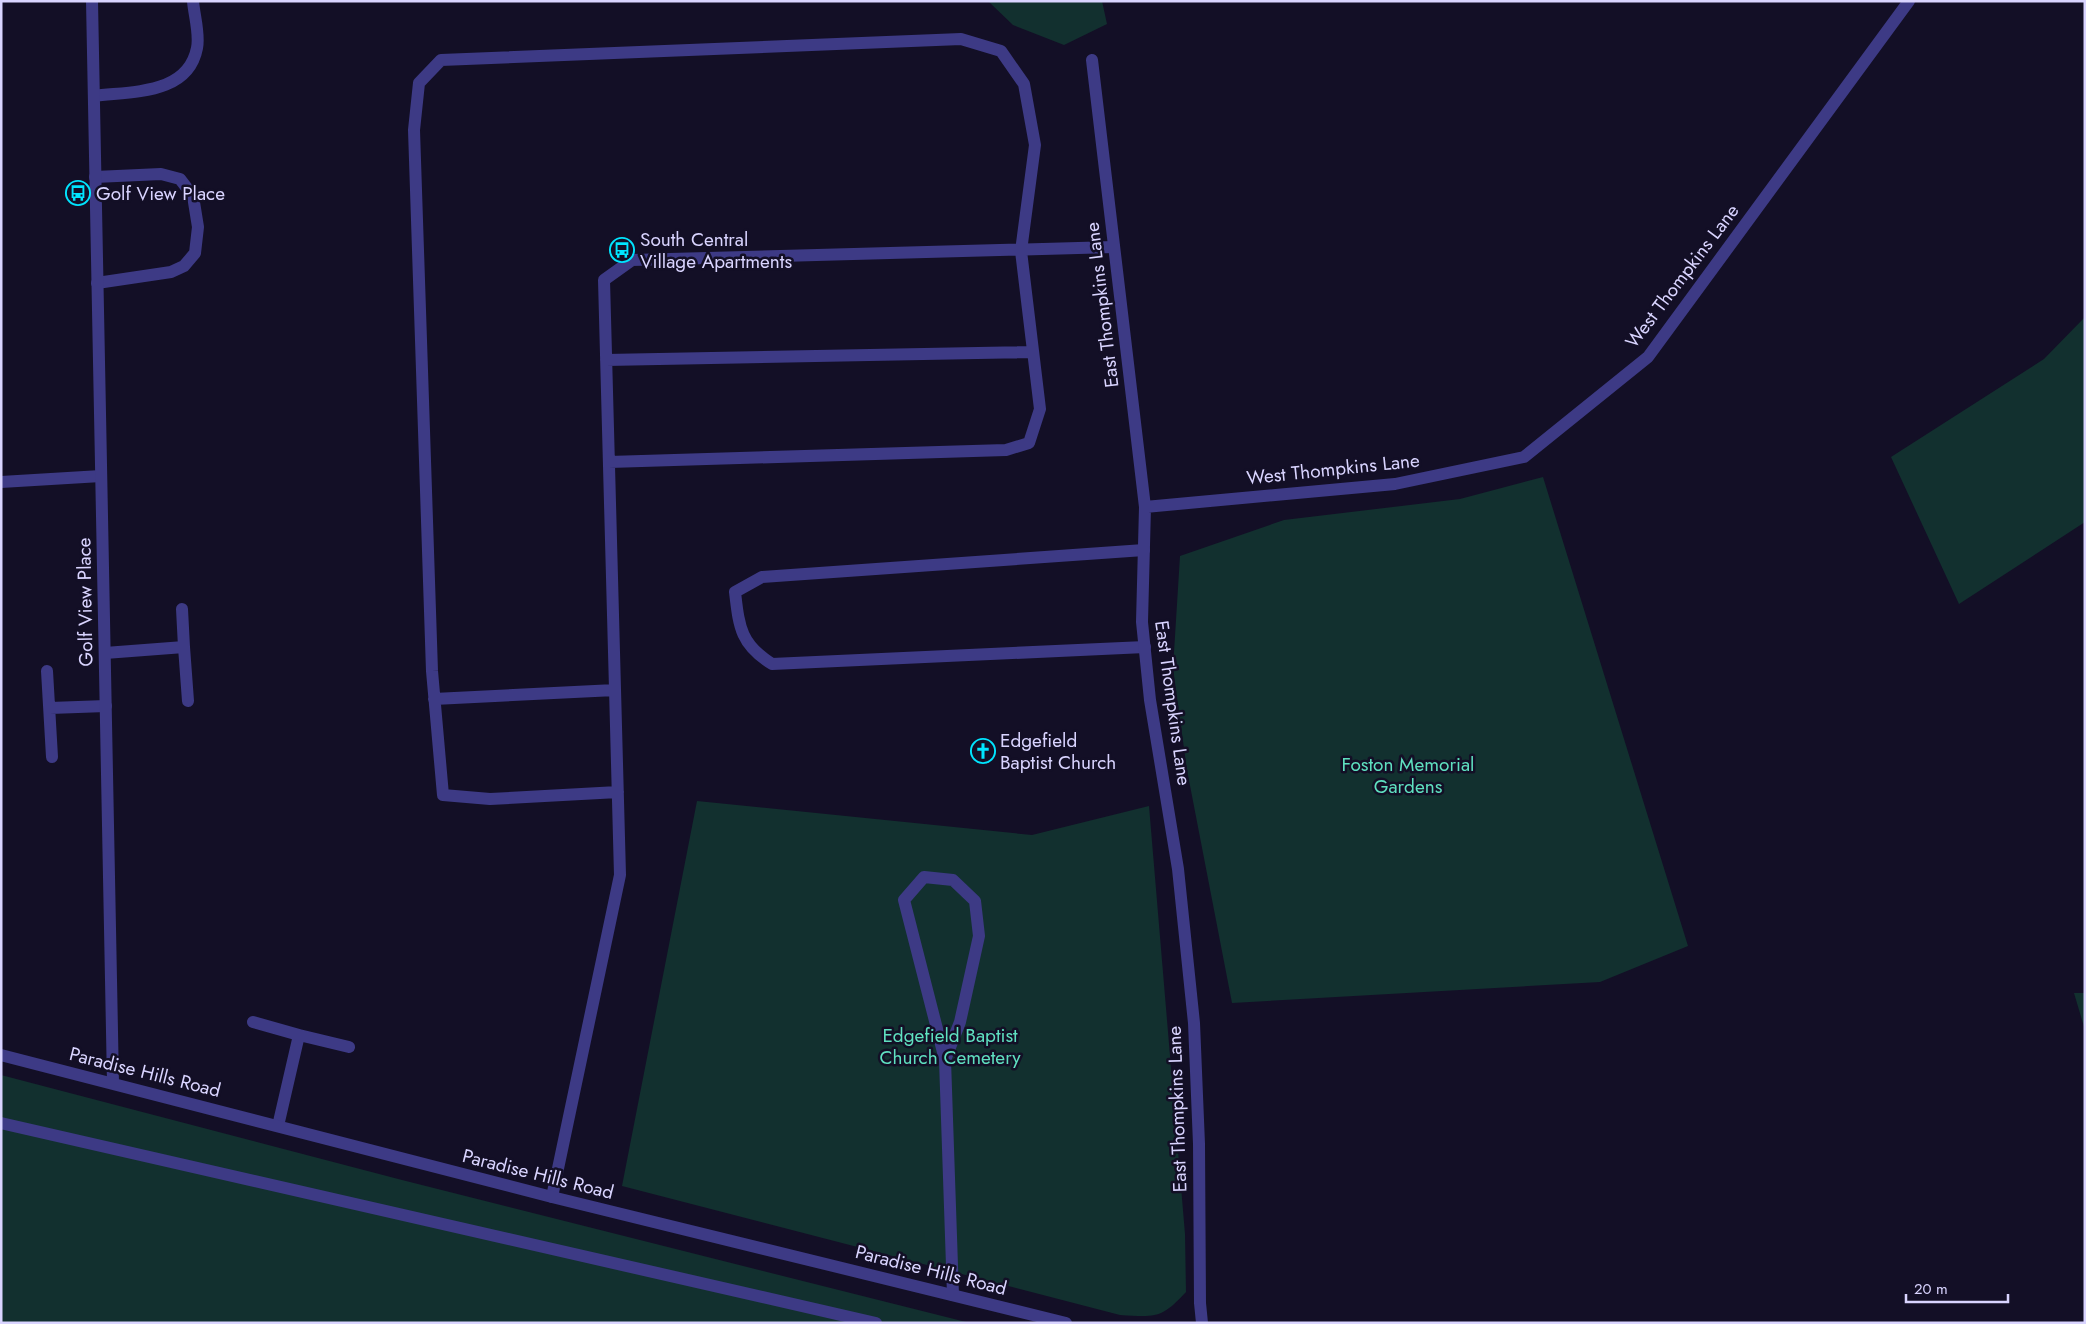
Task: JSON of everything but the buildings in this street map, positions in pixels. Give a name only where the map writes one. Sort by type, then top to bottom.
[{"type":"street","name":"Golf View Place","points":[[92,1],[114,1083]]},
{"type":"street","points":[[94,96],[158,88],[178,80],[190,67],[198,46],[193,1]]},
{"type":"street","name":"West Thompkins Lane","points":[[1145,507],[1395,484],[1524,457],[1648,357],[1909,1]]},
{"type":"street","points":[[609,462],[1006,450],[1029,443],[1040,409],[1021,251],[1034,145],[1024,84],[1001,51],[961,39],[441,60],[419,83],[414,130],[434,699],[443,796],[490,799],[618,792]]},
{"type":"street","name":"East Thompkins Lane","points":[[1092,60],[1145,507],[1142,622],[1150,700],[1178,869],[1194,1023],[1199,1144],[1200,1303],[1202,1323]]},
{"type":"street","points":[[96,177],[161,174],[180,179],[193,196],[198,226],[195,253],[184,266],[171,272],[97,283]]},
{"type":"street","points":[[552,1197],[620,875],[604,280],[632,260],[1114,248]]},
{"type":"street","points":[[606,360],[1033,352]]},
{"type":"street","points":[[1,482],[101,476]]},
{"type":"street","points":[[1144,550],[762,578],[735,592],[739,628],[756,654],[772,664],[1145,647]]},
{"type":"street","points":[[182,609],[188,701]]},
{"type":"street","points":[[105,653],[184,647]]},
{"type":"street","points":[[47,671],[52,758]]},
{"type":"street","points":[[434,699],[615,690]]},
{"type":"street","points":[[50,708],[106,706]]},
{"type":"street","points":[[945,1060],[960,1022],[980,936],[976,901],[953,880],[924,877],[904,900],[945,1060],[953,1295]]},
{"type":"street","points":[[253,1022],[349,1047]]},
{"type":"street","points":[[278,1126],[299,1035]]},
{"type":"street","name":"Paradise Hills Road","points":[[1,1055],[552,1197],[1066,1323]]},
{"type":"street","points":[[1,1123],[876,1323]]},
{"type":"green space","points":[[988,1],[1102,1],[1107,24],[1064,45],[1013,25]]},
{"type":"green space","points":[[2085,317],[2085,522],[1959,604],[1891,457],[2044,359]]},
{"type":"green space","name":"Foston Memorial Gardens","points":[[1543,477],[1688,946],[1600,982],[1232,1003],[1187,770],[1173,668],[1180,556],[1284,520],[1460,499]]},
{"type":"green space","name":"Edgefield Baptist Church Cemetery","points":[[697,801],[1032,835],[1149,806],[1185,1234],[1186,1292],[1177,1301],[1164,1312],[1150,1316],[1120,1315],[622,1186]]},
{"type":"green space","points":[[2074,993],[2085,993],[2085,1030]]},
{"type":"green space","points":[[1,1075],[402,1180],[970,1323],[1,1323]]},
{"type":"place","name":"Golf View Place","points":[[78,193]]},
{"type":"place","name":"South Central Village Apartments","points":[[622,250]]},
{"type":"place","name":"Edgefield Baptist Church","points":[[983,751]]}]
